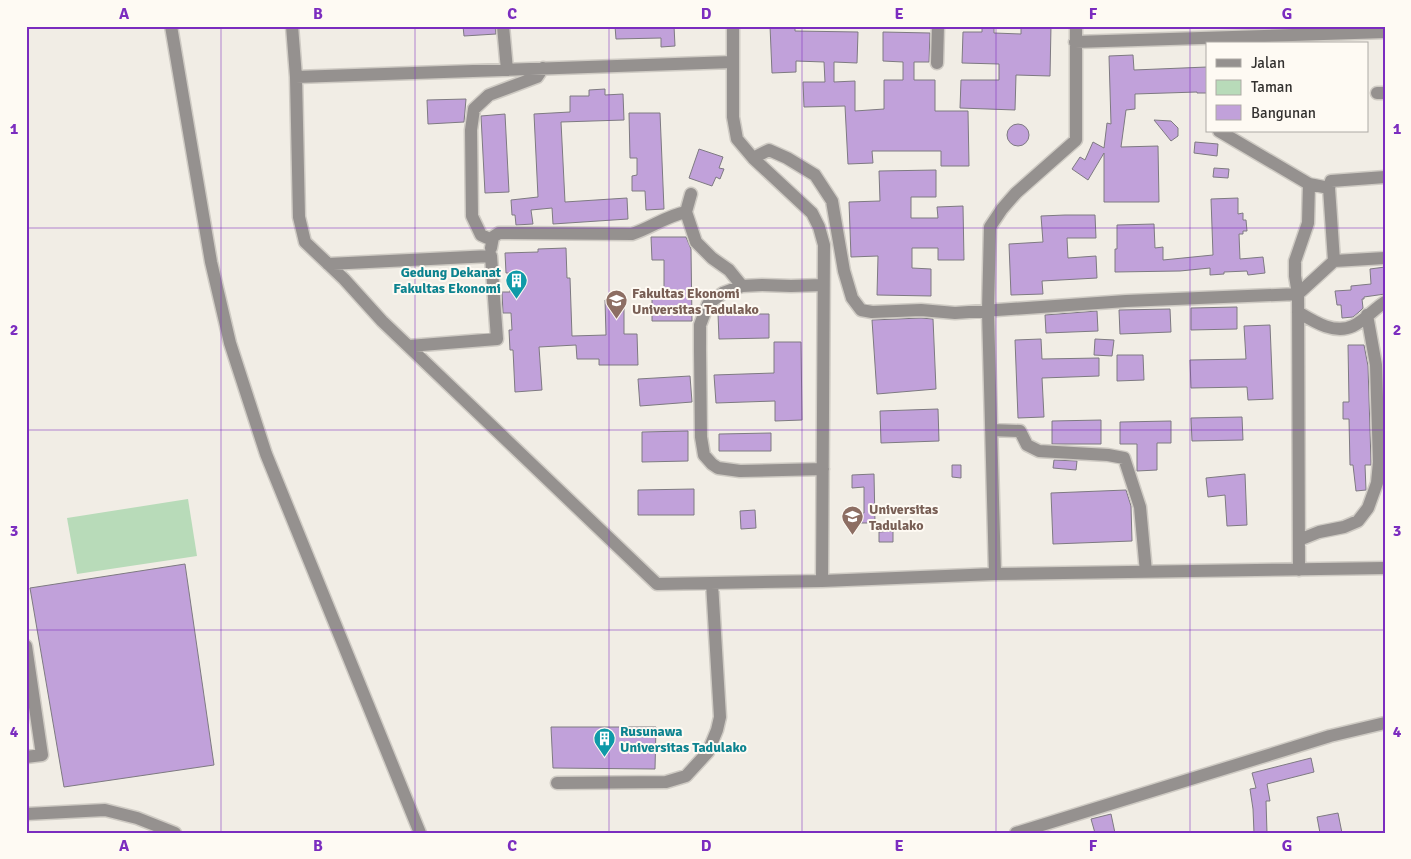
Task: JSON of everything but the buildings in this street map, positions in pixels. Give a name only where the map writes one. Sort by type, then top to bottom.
[{"type":"street","points":[[171,26],[211,262],[230,343],[266,454],[420,833]]},
{"type":"street","points":[[292,26],[296,77],[299,217],[305,242],[382,321],[656,584],[822,581],[994,574],[1385,568]]},
{"type":"street","points":[[503,26],[507,70]]},
{"type":"street","points":[[733,26],[733,117],[737,139],[754,158],[812,213],[820,227],[824,245],[822,581]]},
{"type":"street","points":[[937,62],[938,26]]},
{"type":"street","points":[[994,574],[988,311],[990,227],[1016,193],[1076,140],[1076,26]]},
{"type":"street","points":[[1075,42],[1221,41],[1276,31],[1385,32]]},
{"type":"street","points":[[296,77],[733,62]]},
{"type":"street","points":[[492,240],[481,235],[472,216],[471,130],[474,109],[489,95],[537,77],[543,68]]},
{"type":"street","points":[[1221,132],[1309,184],[1329,188]]},
{"type":"street","points":[[754,158],[769,150],[787,158],[814,175],[832,201],[844,272],[852,298],[861,310],[872,312],[921,310],[955,313],[1146,300],[1298,294],[1334,261],[1385,258]]},
{"type":"street","points":[[1334,261],[1329,188],[1331,181],[1385,177]]},
{"type":"street","points":[[1300,570],[1298,294],[1294,276],[1295,261],[1308,223],[1309,184]]},
{"type":"street","points":[[691,194],[686,212],[696,242],[712,258],[729,270],[742,286]]},
{"type":"street","points":[[409,346],[496,339],[491,256],[493,237],[500,233],[632,234],[648,229],[661,220],[686,212]]},
{"type":"street","points":[[328,264],[491,256]]},
{"type":"street","points":[[823,285],[791,286],[762,284],[742,286],[723,293],[708,304],[700,325],[701,438],[704,455],[718,468],[740,470],[823,469]]},
{"type":"street","points":[[1298,312],[1316,324],[1340,330],[1352,327],[1385,302]]},
{"type":"street","points":[[1299,540],[1358,521],[1368,508],[1381,483],[1376,365],[1367,314]]},
{"type":"street","points":[[991,430],[1020,431],[1027,445],[1039,451],[1124,458],[1140,507],[1146,572]]},
{"type":"street","points":[[557,783],[666,782],[686,776],[708,752],[720,717],[712,583]]},
{"type":"street","points":[[26,646],[42,755],[26,757]]},
{"type":"street","points":[[1016,833],[1330,736],[1385,723]]},
{"type":"street","points":[[27,811],[105,810],[137,818],[175,833]]},
{"type":"green space","points":[[188,499],[197,556],[77,574],[67,518]]},
{"type":"place","name":"Gedung Dekanat Fakultas Ekonomi","points":[[517,299]]},
{"type":"place","name":"Fakultas Ekonomi Universitas Tadulako","points":[[616,320]]},
{"type":"place","name":"Universitas Tadulako","points":[[853,536]]},
{"type":"place","name":"Rusunawa Universitas Tadulako","points":[[604,758]]}]
